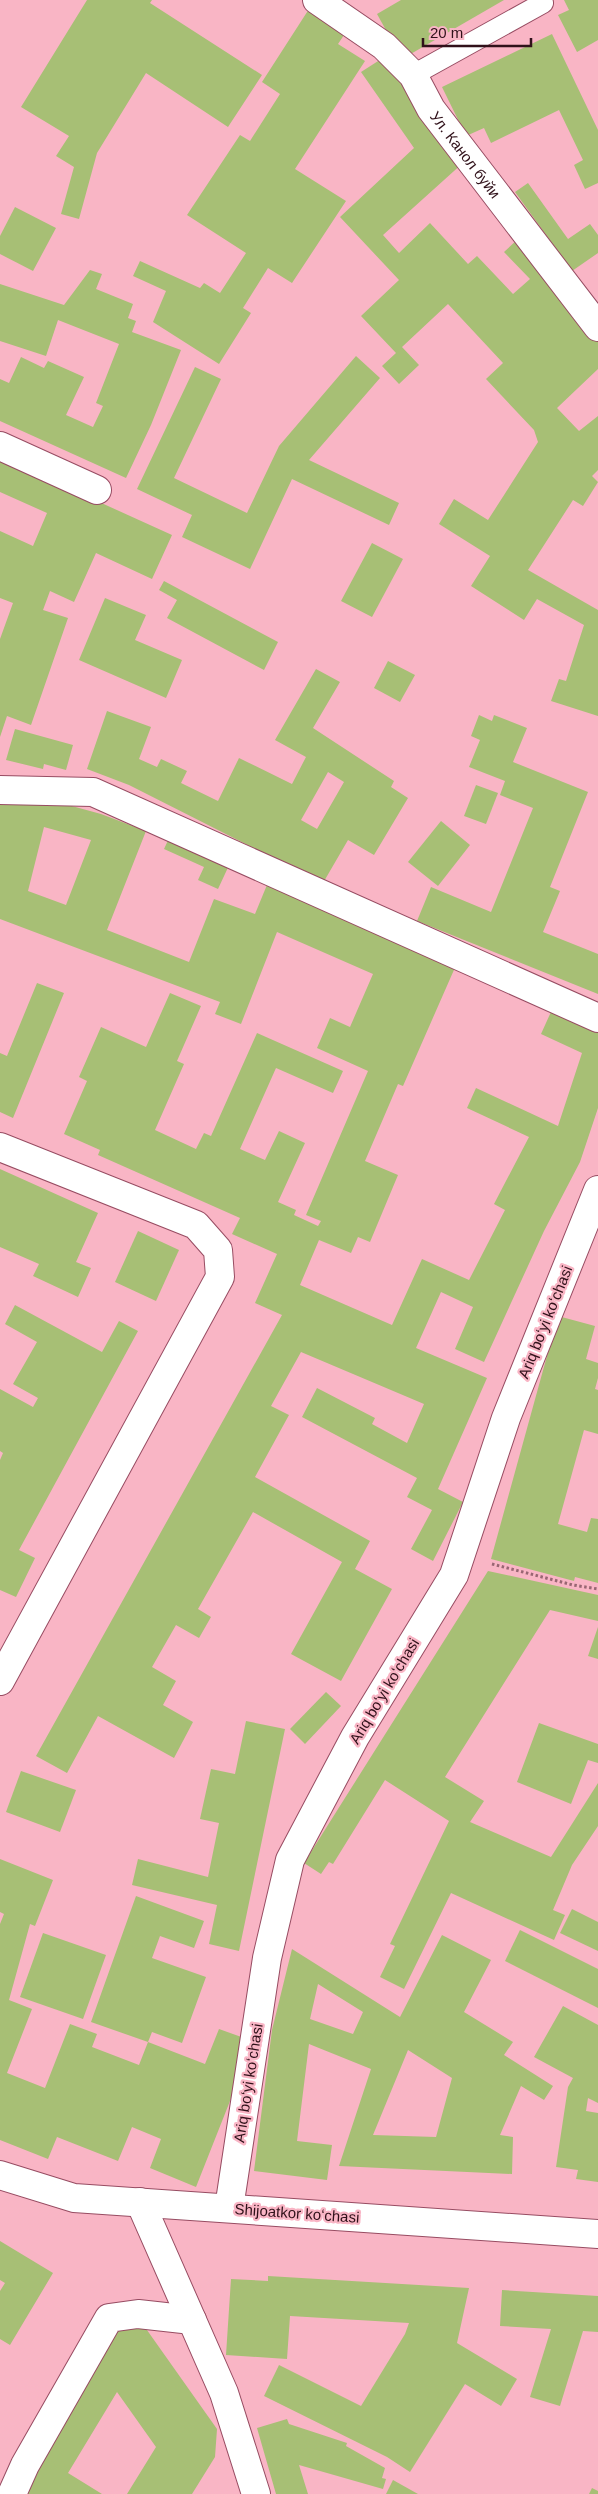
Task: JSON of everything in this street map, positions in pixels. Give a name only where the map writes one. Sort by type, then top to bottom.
[{"type":"street","name":"Ул. Канол буйи","points":[[317,0],[384,46],[413,75],[431,109],[598,327]]},
{"type":"street","points":[[0,446],[97,490]]},
{"type":"street","points":[[0,790],[93,792],[598,1018]]},
{"type":"street","points":[[0,1147],[196,1225],[218,1250],[220,1277],[0,1681]]},
{"type":"street","name":"Ariq boʻyi koʻchasi","points":[[229,2208],[267,1958],[290,1860],[355,1737],[454,1575],[506,1418],[598,1190]]},
{"type":"street","name":"Shijoatkor koʻchasi","points":[[0,2176],[74,2198],[598,2234]]},
{"type":"street","points":[[140,2202],[224,2393],[256,2494]]},
{"type":"street","points":[[12,2494],[25,2465],[109,2318],[138,2314],[192,2320]]},
{"type":"lane","points":[[413,75],[543,3]]},
{"type":"path","points":[[460,1556],[573,1586],[598,1589]]},
{"type":"building","points":[[87,0],[152,0],[150,3],[262,75],[228,127],[146,73],[97,153],[79,219],[61,214],[74,167],[56,156],[69,136],[21,107]]},
{"type":"building","points":[[401,0],[504,0],[402,59],[377,14]]},
{"type":"building","points":[[564,0],[598,0],[598,40],[577,52],[558,15],[569,10]]},
{"type":"building","points":[[309,9],[346,32],[338,44],[365,61],[295,169],[346,201],[292,283],[268,268],[243,308],[251,313],[219,364],[153,322],[166,291],[133,276],[140,261],[200,288],[204,283],[220,293],[246,253],[187,215],[240,135],[250,141],[280,94],[262,82]]},
{"type":"building","points":[[552,34],[598,130],[598,183],[585,189],[574,165],[583,160],[559,110],[491,143],[484,128],[466,136],[442,87]]},
{"type":"building","points":[[386,56],[464,162],[383,235],[399,253],[430,223],[468,264],[477,256],[513,294],[530,279],[504,252],[519,238],[598,339],[598,369],[557,408],[579,431],[598,416],[598,470],[592,476],[598,482],[583,506],[573,500],[528,570],[598,610],[598,716],[551,701],[559,679],[566,681],[584,625],[537,599],[524,620],[471,586],[490,556],[439,524],[454,499],[488,520],[538,442],[534,430],[486,379],[503,363],[448,304],[402,347],[419,365],[399,384],[382,366],[396,353],[361,316],[399,280],[340,217],[414,148],[361,72]]},
{"type":"building","points":[[528,183],[568,239],[590,224],[598,235],[598,253],[572,271],[515,192]]},
{"type":"building","points":[[15,207],[56,228],[33,271],[0,254],[0,236]]},
{"type":"building","points":[[90,270],[102,274],[96,289],[133,304],[128,318],[136,321],[132,332],[181,350],[151,425],[126,478],[0,421],[0,379],[9,383],[21,357],[44,368],[48,361],[84,377],[66,415],[93,427],[103,406],[96,403],[119,344],[58,320],[46,356],[0,341],[0,284],[64,305]]},
{"type":"building","points":[[356,356],[380,378],[309,460],[399,503],[389,525],[292,479],[250,569],[182,537],[192,515],[137,489],[195,367],[221,379],[174,478],[247,513],[279,446]]},
{"type":"building","points":[[0,457],[172,535],[152,579],[96,553],[74,602],[50,591],[43,610],[68,618],[31,725],[7,716],[0,737],[0,639],[13,603],[0,598],[0,531],[33,546],[47,513],[0,492]]},
{"type":"building","points":[[372,543],[403,559],[372,617],[341,601]]},
{"type":"building","points":[[164,581],[278,642],[264,670],[167,618],[177,600],[159,590]]},
{"type":"building","points":[[105,598],[146,615],[135,640],[182,660],[166,698],[79,660]]},
{"type":"building","points":[[388,661],[415,675],[400,702],[374,688]]},
{"type":"building","points":[[316,669],[340,682],[313,728],[394,781],[391,787],[408,798],[374,855],[348,840],[323,883],[129,785],[87,769],[107,711],[151,727],[139,759],[157,767],[161,759],[187,771],[181,783],[218,801],[239,758],[292,784],[306,757],[275,740]],"holes":[[[328,772],[344,782],[317,829],[301,820]]]},
{"type":"building","points":[[479,715],[492,721],[494,715],[527,728],[513,762],[588,792],[550,887],[560,891],[543,932],[598,954],[598,994],[417,921],[431,887],[491,912],[533,808],[500,795],[505,781],[469,767],[480,740],[471,736]]},
{"type":"building","points":[[15,729],[73,745],[66,770],[44,764],[43,769],[6,760]]},
{"type":"building","points":[[476,785],[498,793],[486,824],[464,816]]},
{"type":"building","points":[[0,794],[28,794],[101,814],[146,831],[107,930],[189,962],[214,899],[255,914],[269,880],[457,963],[403,1086],[398,1084],[365,1161],[398,1175],[370,1242],[358,1237],[351,1253],[319,1240],[300,1285],[392,1325],[422,1259],[469,1280],[505,1210],[494,1204],[529,1137],[467,1108],[476,1088],[558,1126],[582,1053],[541,1034],[555,1003],[598,1024],[598,1108],[580,1162],[544,1231],[484,1362],[455,1349],[473,1307],[441,1292],[416,1348],[487,1378],[438,1489],[463,1502],[433,1561],[411,1549],[432,1510],[407,1497],[417,1478],[302,1417],[317,1388],[375,1418],[372,1424],[407,1443],[424,1404],[301,1352],[271,1406],[289,1415],[255,1477],[370,1541],[355,1569],[392,1589],[341,1681],[291,1654],[342,1562],[253,1512],[198,1609],[211,1617],[199,1638],[176,1625],[152,1667],[176,1681],[163,1705],[193,1722],[174,1758],[98,1716],[67,1773],[36,1756],[282,1315],[255,1303],[277,1254],[232,1234],[240,1218],[98,1155],[100,1150],[64,1134],[87,1081],[79,1077],[101,1027],[146,1047],[170,993],[201,1006],[177,1061],[184,1064],[155,1130],[196,1149],[204,1133],[211,1136],[257,1033],[343,1071],[333,1093],[276,1068],[240,1149],[265,1160],[279,1131],[305,1143],[278,1202],[296,1210],[294,1215],[318,1226],[321,1221],[306,1215],[368,1071],[317,1048],[330,1018],[350,1027],[373,974],[277,932],[241,1024],[215,1014],[220,1002],[0,919]],"holes":[[[44,827],[91,840],[66,905],[28,891]]]},
{"type":"building","points":[[441,821],[470,845],[438,886],[408,862]]},
{"type":"building","points":[[171,834],[231,861],[218,889],[198,880],[204,867],[164,849]]},
{"type":"building","points":[[37,983],[64,993],[13,1118],[0,1112],[0,1053],[7,1056]]},
{"type":"building","points":[[0,1169],[98,1213],[76,1262],[91,1268],[78,1297],[33,1276],[39,1264],[0,1247]]},
{"type":"building","points":[[138,1231],[179,1250],[156,1301],[115,1282]]},
{"type":"building","points":[[15,1305],[102,1352],[119,1321],[138,1331],[19,1550],[35,1558],[16,1597],[0,1590],[0,1460],[3,1453],[0,1451],[0,1389],[33,1407],[38,1398],[13,1384],[37,1342],[5,1324]]},
{"type":"building","points":[[558,1316],[595,1326],[586,1359],[598,1363],[598,1378],[595,1389],[598,1390],[598,1434],[584,1430],[558,1524],[587,1532],[591,1518],[598,1519],[598,1583],[575,1577],[574,1581],[491,1559]]},
{"type":"building","points":[[488,1571],[598,1595],[598,1621],[550,1610],[445,1777],[484,1801],[470,1822],[551,1857],[598,1783],[598,1826],[572,1865],[553,1910],[565,1915],[554,1940],[451,1893],[404,1989],[380,1977],[395,1946],[390,1944],[449,1821],[385,1780],[333,1864],[329,1862],[321,1874],[304,1863]]},
{"type":"building","points":[[598,1627],[598,1659],[588,1656]]},
{"type":"building","points":[[326,1692],[341,1706],[305,1744],[290,1729]]},
{"type":"building","points":[[246,1721],[285,1729],[239,1951],[209,1944],[217,1905],[132,1885],[138,1859],[208,1877],[219,1823],[200,1819],[211,1769],[235,1774]]},
{"type":"building","points":[[539,1723],[598,1744],[598,1763],[588,1760],[571,1804],[517,1782]]},
{"type":"building","points":[[21,1771],[76,1790],[60,1832],[6,1812]]},
{"type":"building","points":[[0,1859],[53,1880],[35,1926],[30,1924],[9,2000],[32,2009],[7,2073],[45,2088],[70,2024],[97,2034],[92,2047],[139,2065],[148,2042],[205,2064],[219,2029],[247,2039],[230,2101],[196,2187],[150,2168],[161,2139],[132,2127],[118,2161],[57,2137],[48,2159],[0,2140],[0,1924],[4,1914],[0,1912]]},
{"type":"building","points":[[136,1896],[204,1921],[194,1948],[160,1936],[152,1958],[206,1977],[182,2043],[152,2032],[148,2042],[91,2022]]},
{"type":"building","points":[[572,1909],[598,1922],[598,1951],[560,1933]]},
{"type":"building","points":[[520,1930],[598,1969],[598,2008],[505,1961]]},
{"type":"building","points":[[43,1933],[106,1955],[83,2019],[20,1997]]},
{"type":"building","points":[[442,1935],[491,1960],[464,2012],[513,2042],[504,2055],[553,2086],[544,2100],[521,2086],[500,2135],[513,2137],[512,2174],[339,2166],[371,2069],[309,2044],[297,2141],[332,2145],[327,2180],[254,2171],[272,2030],[292,1949],[400,2017]],"holes":[[[318,1984],[363,2012],[353,2034],[310,2019]],[[408,2050],[452,2078],[436,2137],[373,2135]]]},
{"type":"building","points":[[563,2006],[598,2025],[598,2103],[588,2098],[586,2111],[598,2113],[598,2182],[576,2179],[578,2170],[556,2167],[568,2087],[573,2078],[534,2057]]},
{"type":"building","points":[[0,2241],[53,2273],[10,2345],[0,2339],[0,2291],[5,2283],[0,2280]]},
{"type":"building","points":[[268,2276],[469,2288],[457,2343],[517,2379],[501,2406],[465,2384],[410,2472],[387,2457],[264,2396],[279,2365],[361,2406],[405,2334],[409,2323],[290,2316],[287,2359],[226,2355],[231,2279],[268,2281]]},
{"type":"building","points":[[502,2290],[598,2296],[598,2332],[583,2331],[560,2406],[530,2397],[551,2329],[500,2326]]},
{"type":"building","points":[[142,2323],[217,2429],[215,2457],[192,2494],[127,2494],[156,2447],[117,2392],[68,2473],[102,2494],[18,2494],[116,2324]]},
{"type":"building","points":[[287,2419],[289,2424],[347,2443],[346,2446],[385,2468],[382,2478],[386,2479],[383,2489],[299,2465],[308,2494],[276,2494],[257,2428]]},
{"type":"building","points":[[393,2480],[418,2494],[386,2494]]},
{"type":"building","points":[[592,2488],[598,2491],[598,2494],[589,2494]]}]
